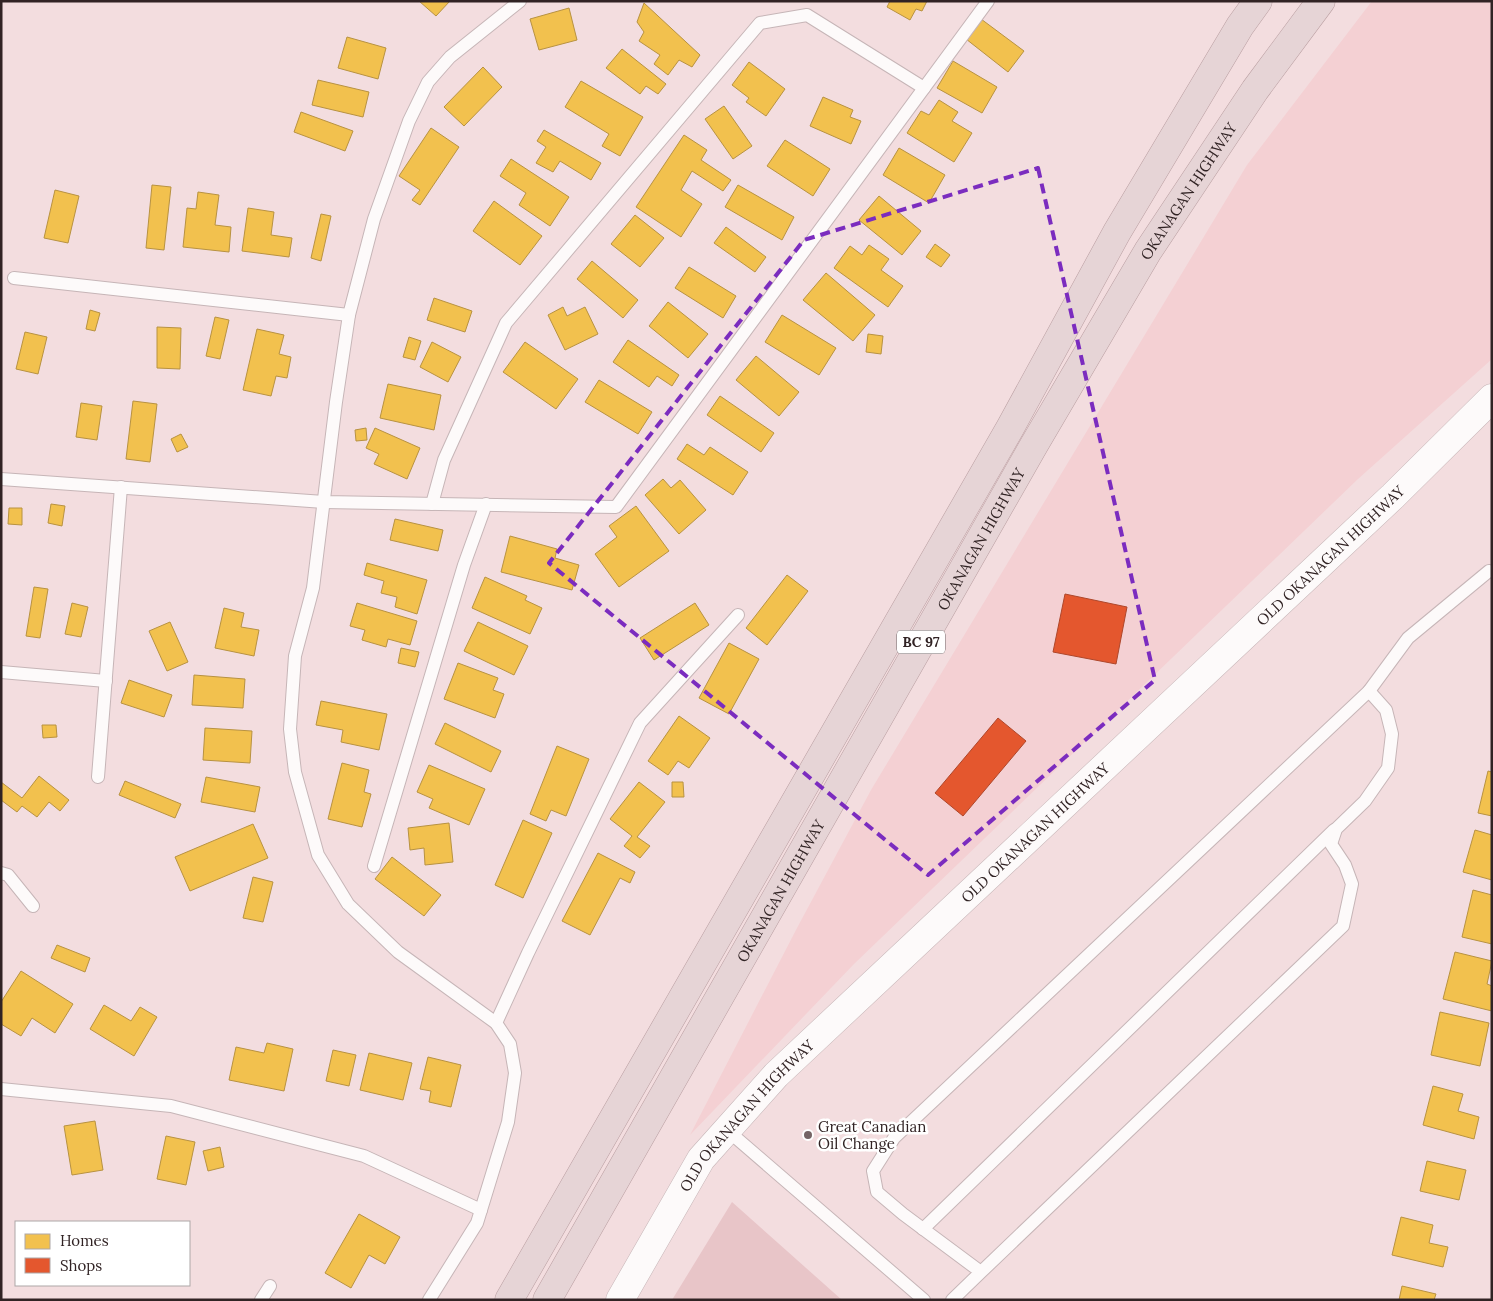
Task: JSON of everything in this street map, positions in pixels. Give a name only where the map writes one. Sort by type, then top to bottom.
[{"type":"highway","name":"OKANAGAN HIGHWAY","points":[[509,1300],[1005,437],[1117,232],[1240,26],[1258,1]]},
{"type":"highway","name":"OKANAGAN HIGHWAY","points":[[547,1300],[1034,445],[1148,251],[1255,90],[1321,1]]},
{"type":"street","name":"OLD OKANAGAN HIGHWAY","points":[[620,1300],[701,1158],[776,1075],[1379,509],[1492,398]]},
{"type":"lane","points":[[429,1300],[477,1223],[508,1122],[515,1073],[510,1044],[496,1023],[398,952],[348,904],[318,855],[295,772],[290,729],[295,656],[313,588],[336,402],[349,315],[374,219],[409,121],[428,82],[450,58],[520,1]]},
{"type":"lane","points":[[1,480],[324,502],[616,507],[988,1]]},
{"type":"lane","points":[[432,504],[444,460],[506,323],[760,23],[807,15],[924,88]]},
{"type":"lane","points":[[14,278],[349,315]]},
{"type":"lane","points":[[98,777],[121,487]]},
{"type":"lane","points":[[374,866],[464,565],[486,504]]},
{"type":"lane","points":[[981,1272],[903,1214],[877,1192],[873,1171],[894,1138],[1369,691],[1408,638],[1489,571]]},
{"type":"lane","points":[[496,1023],[640,723],[738,615]]},
{"type":"lane","points":[[1,672],[106,681]]},
{"type":"lane","points":[[923,1229],[1365,801],[1388,768],[1392,734],[1386,710],[1369,691]]},
{"type":"lane","points":[[952,1300],[1342,926],[1352,884],[1345,865],[1331,844],[1336,829]]},
{"type":"lane","points":[[1,873],[8,875],[33,906]]},
{"type":"lane","points":[[1,1089],[171,1106],[364,1156],[481,1210]]},
{"type":"lane","points":[[726,1130],[924,1300]]},
{"type":"lane","points":[[262,1300],[270,1286]]},
{"type":"highlighted area","points":[[1038,168],[1155,680],[928,875],[549,563],[804,240]]},
{"type":"shaded area","points":[[1372,1],[1492,1],[1492,359],[1358,479],[854,964],[690,1135],[871,790],[1247,165]]},
{"type":"shaded area","points":[[732,1202],[842,1300],[672,1300]]},
{"type":"building: Homes","points":[[419,1],[450,1],[436,16]]},
{"type":"building: Homes","points":[[890,1],[927,1],[922,11],[916,9],[910,20],[887,7]]},
{"type":"building: Homes","points":[[644,3],[700,55],[692,67],[679,60],[668,75],[654,64],[660,55],[639,41],[644,32],[637,22]]},
{"type":"building: Homes","points":[[569,8],[577,40],[539,50],[530,19]]},
{"type":"building: Homes","points":[[981,19],[1024,51],[1008,72],[966,39]]},
{"type":"building: Homes","points":[[347,37],[386,48],[378,79],[338,68]]},
{"type":"building: Homes","points":[[622,49],[666,84],[658,94],[646,86],[640,94],[606,68]]},
{"type":"building: Homes","points":[[953,61],[997,87],[982,113],[937,88]]},
{"type":"building: Homes","points":[[749,62],[785,89],[766,116],[746,102],[749,98],[732,85]]},
{"type":"building: Homes","points":[[483,67],[502,87],[464,126],[444,107]]},
{"type":"building: Homes","points":[[318,80],[369,92],[363,117],[312,105]]},
{"type":"building: Homes","points":[[581,81],[643,117],[620,156],[602,146],[609,134],[565,107]]},
{"type":"building: Homes","points":[[823,97],[853,110],[850,117],[861,121],[851,144],[810,126]]},
{"type":"building: Homes","points":[[939,100],[958,112],[952,121],[972,133],[954,162],[907,133],[921,111],[929,115]]},
{"type":"building: Homes","points":[[724,106],[752,146],[733,159],[705,119]]},
{"type":"building: Homes","points":[[301,112],[353,131],[345,151],[294,132]]},
{"type":"building: Homes","points":[[431,128],[459,147],[420,205],[412,200],[420,190],[399,176]]},
{"type":"building: Homes","points":[[544,130],[601,163],[591,180],[560,161],[553,172],[536,163],[546,147],[537,141]]},
{"type":"building: Homes","points":[[684,135],[707,150],[701,160],[731,180],[723,191],[692,171],[681,190],[702,204],[681,237],[636,207]]},
{"type":"building: Homes","points":[[785,140],[830,169],[813,196],[767,166]]},
{"type":"building: Homes","points":[[899,148],[945,175],[929,203],[883,175]]},
{"type":"building: Homes","points":[[511,159],[569,197],[550,226],[519,205],[526,193],[500,176]]},
{"type":"building: Homes","points":[[152,185],[171,187],[164,250],[146,248]]},
{"type":"building: Homes","points":[[738,185],[794,217],[782,240],[725,207]]},
{"type":"building: Homes","points":[[55,190],[79,196],[68,243],[44,238]]},
{"type":"building: Homes","points":[[198,192],[219,195],[215,225],[231,227],[229,252],[183,247],[187,208],[196,209]]},
{"type":"building: Homes","points":[[879,196],[921,231],[902,255],[859,220]]},
{"type":"building: Homes","points":[[494,201],[542,236],[520,265],[473,231]]},
{"type":"building: Homes","points":[[248,208],[274,212],[271,235],[292,238],[289,257],[242,251]]},
{"type":"building: Homes","points":[[321,214],[331,216],[321,261],[311,258]]},
{"type":"building: Homes","points":[[635,215],[664,238],[640,267],[611,244]]},
{"type":"building: Homes","points":[[726,227],[766,257],[755,272],[714,243]]},
{"type":"building: Homes","points":[[935,244],[950,255],[941,267],[926,257]]},
{"type":"building: Homes","points":[[869,245],[889,259],[881,270],[903,286],[888,307],[834,268],[850,246],[862,255]]},
{"type":"building: Homes","points":[[592,261],[638,300],[623,318],[577,279]]},
{"type":"building: Homes","points":[[689,267],[736,296],[723,318],[675,288]]},
{"type":"building: Homes","points":[[826,273],[875,315],[853,341],[803,300]]},
{"type":"building: Homes","points":[[434,298],[472,311],[465,332],[427,320]]},
{"type":"building: Homes","points":[[668,302],[708,334],[688,358],[649,326]]},
{"type":"building: Homes","points":[[563,307],[567,316],[585,307],[598,334],[565,350],[548,315]]},
{"type":"building: Homes","points":[[90,310],[100,313],[95,331],[86,329]]},
{"type":"building: Homes","points":[[782,315],[836,348],[819,375],[765,342]]},
{"type":"building: Homes","points":[[215,317],[229,320],[220,359],[206,356]]},
{"type":"building: Homes","points":[[157,327],[181,328],[180,369],[157,368]]},
{"type":"building: Homes","points":[[257,329],[284,335],[279,354],[291,357],[287,378],[276,376],[271,396],[243,390]]},
{"type":"building: Homes","points":[[25,332],[47,337],[38,374],[16,369]]},
{"type":"building: Homes","points":[[868,334],[883,336],[881,354],[866,352]]},
{"type":"building: Homes","points":[[409,337],[421,341],[415,360],[403,357]]},
{"type":"building: Homes","points":[[628,340],[679,375],[672,386],[657,376],[649,387],[613,362]]},
{"type":"building: Homes","points":[[432,342],[461,357],[448,382],[420,367]]},
{"type":"building: Homes","points":[[525,342],[578,379],[556,409],[503,372]]},
{"type":"building: Homes","points":[[756,356],[799,392],[779,416],[736,380]]},
{"type":"building: Homes","points":[[599,380],[652,412],[638,434],[585,402]]},
{"type":"building: Homes","points":[[388,384],[441,395],[434,430],[380,418]]},
{"type":"building: Homes","points":[[720,396],[774,433],[761,452],[707,415]]},
{"type":"building: Homes","points":[[133,401],[157,404],[150,462],[126,459]]},
{"type":"building: Homes","points":[[81,403],[102,406],[97,440],[76,437]]},
{"type":"building: Homes","points":[[366,428],[367,440],[356,441],[355,430]]},
{"type":"building: Homes","points":[[375,428],[420,448],[407,479],[374,464],[379,454],[366,448]]},
{"type":"building: Homes","points":[[181,434],[188,447],[177,452],[171,439]]},
{"type":"building: Homes","points":[[687,444],[704,455],[710,447],[748,472],[733,495],[677,459]]},
{"type":"building: Homes","points":[[663,479],[671,488],[680,480],[706,510],[679,534],[645,495]]},
{"type":"building: Homes","points":[[51,504],[65,506],[62,526],[48,523]]},
{"type":"building: Homes","points":[[636,506],[669,551],[619,587],[595,554],[617,537],[609,526]]},
{"type":"building: Homes","points":[[9,508],[22,508],[22,525],[8,524]]},
{"type":"building: Homes","points":[[395,519],[443,530],[438,551],[390,540]]},
{"type":"building: Homes","points":[[510,536],[557,549],[555,558],[579,565],[572,590],[501,572]]},
{"type":"building: Homes","points":[[367,563],[427,580],[417,614],[395,607],[397,597],[381,593],[384,581],[364,575]]},
{"type":"building: Homes","points":[[787,575],[808,591],[767,645],[746,628]]},
{"type":"building: Homes","points":[[485,577],[527,596],[525,600],[542,608],[530,634],[472,608]]},
{"type":"building: Homes","points":[[34,587],[48,589],[40,638],[26,636]]},
{"type":"building: Homes","points":[[72,603],[88,607],[81,637],[65,634]]},
{"type":"building: Homes","points":[[357,603],[417,621],[410,645],[388,639],[386,647],[362,640],[365,630],[350,626]]},
{"type":"building: Homes","points":[[695,603],[709,625],[654,660],[640,638]]},
{"type":"building: Homes","points":[[224,608],[244,613],[241,627],[259,630],[254,656],[215,648]]},
{"type":"building: Homes","points":[[170,622],[188,662],[167,671],[149,631]]},
{"type":"building: Homes","points":[[478,622],[528,646],[514,675],[464,651]]},
{"type":"building: Homes","points":[[729,643],[759,659],[729,714],[699,698]]},
{"type":"building: Homes","points":[[401,648],[419,652],[415,667],[398,663]]},
{"type":"building: Homes","points":[[458,663],[498,678],[493,690],[504,694],[495,718],[444,699]]},
{"type":"building: Homes","points":[[194,675],[245,679],[243,708],[192,705]]},
{"type":"building: Homes","points":[[129,680],[172,695],[164,717],[121,703]]},
{"type":"building: Homes","points":[[321,701],[387,714],[379,750],[341,742],[343,730],[316,725]]},
{"type":"building: Homes","points":[[679,716],[710,738],[689,768],[678,761],[668,775],[648,761]]},
{"type":"building: Homes","points":[[445,723],[501,751],[491,772],[435,744]]},
{"type":"building: Homes","points":[[42,725],[56,725],[57,737],[43,738]]},
{"type":"building: Homes","points":[[205,728],[252,731],[250,763],[203,760]]},
{"type":"building: Homes","points":[[557,746],[589,759],[566,816],[551,810],[546,821],[530,814]]},
{"type":"building: Homes","points":[[342,763],[369,770],[364,792],[371,794],[362,827],[328,819]]},
{"type":"building: Homes","points":[[429,765],[485,789],[469,825],[429,808],[433,799],[417,792]]},
{"type":"building: Homes","points":[[1488,771],[1492,772],[1492,816],[1478,813]]},
{"type":"building: Homes","points":[[39,776],[69,800],[60,811],[49,802],[37,817],[22,806],[17,812],[1,800],[1,782],[22,798]]},
{"type":"building: Homes","points":[[206,777],[260,787],[255,812],[201,802]]},
{"type":"building: Homes","points":[[125,781],[181,804],[175,818],[119,795]]},
{"type":"building: Homes","points":[[639,782],[665,802],[637,837],[650,846],[640,858],[624,846],[632,836],[610,819]]},
{"type":"building: Homes","points":[[672,782],[683,782],[684,797],[672,797]]},
{"type":"building: Homes","points":[[523,820],[552,833],[523,898],[495,885]]},
{"type":"building: Homes","points":[[449,823],[453,862],[425,865],[424,848],[410,850],[408,828]]},
{"type":"building: Homes","points":[[253,824],[268,858],[190,891],[175,857]]},
{"type":"building: Homes","points":[[1475,830],[1492,835],[1492,880],[1463,872]]},
{"type":"building: Homes","points":[[598,853],[635,872],[630,883],[620,878],[590,935],[562,921]]},
{"type":"building: Homes","points":[[392,857],[441,895],[424,916],[375,879]]},
{"type":"building: Homes","points":[[253,877],[273,882],[263,922],[243,918]]},
{"type":"building: Homes","points":[[1473,890],[1492,895],[1492,944],[1462,937]]},
{"type":"building: Homes","points":[[57,945],[90,958],[85,972],[51,958]]},
{"type":"building: Homes","points":[[1455,952],[1492,961],[1487,984],[1492,986],[1492,1011],[1443,999]]},
{"type":"building: Homes","points":[[21,971],[73,1004],[55,1033],[32,1018],[21,1036],[1,1024],[1,1002]]},
{"type":"building: Homes","points":[[104,1005],[131,1021],[140,1007],[157,1017],[134,1056],[90,1029]]},
{"type":"building: Homes","points":[[1440,1012],[1489,1023],[1480,1066],[1431,1055]]},
{"type":"building: Homes","points":[[267,1043],[293,1049],[284,1091],[229,1080],[236,1047],[264,1053]]},
{"type":"building: Homes","points":[[333,1050],[356,1055],[349,1086],[326,1081]]},
{"type":"building: Homes","points":[[369,1053],[412,1063],[403,1100],[360,1090]]},
{"type":"building: Homes","points":[[428,1057],[461,1065],[451,1107],[429,1102],[431,1091],[420,1089]]},
{"type":"building: Homes","points":[[1433,1086],[1463,1094],[1458,1111],[1479,1117],[1474,1139],[1423,1125]]},
{"type":"building: Homes","points":[[95,1121],[103,1170],[72,1175],[64,1126]]},
{"type":"building: Homes","points":[[166,1136],[195,1142],[186,1185],[157,1179]]},
{"type":"building: Homes","points":[[220,1147],[224,1167],[208,1171],[203,1151]]},
{"type":"building: Homes","points":[[1427,1161],[1466,1170],[1459,1200],[1420,1191]]},
{"type":"building: Homes","points":[[359,1214],[400,1237],[385,1264],[369,1255],[351,1288],[325,1273]]},
{"type":"building: Homes","points":[[1401,1217],[1433,1225],[1429,1243],[1448,1247],[1443,1267],[1392,1255]]},
{"type":"building: Homes","points":[[1402,1286],[1436,1294],[1434,1300],[1399,1300]]},
{"type":"building: Shops","points":[[1065,594],[1127,607],[1116,664],[1053,652]]},
{"type":"building: Shops","points":[[998,718],[1026,741],[963,816],[935,793]]},
{"type":"place","name":"Great Canadian Oil Change","points":[[808,1135]]}]
